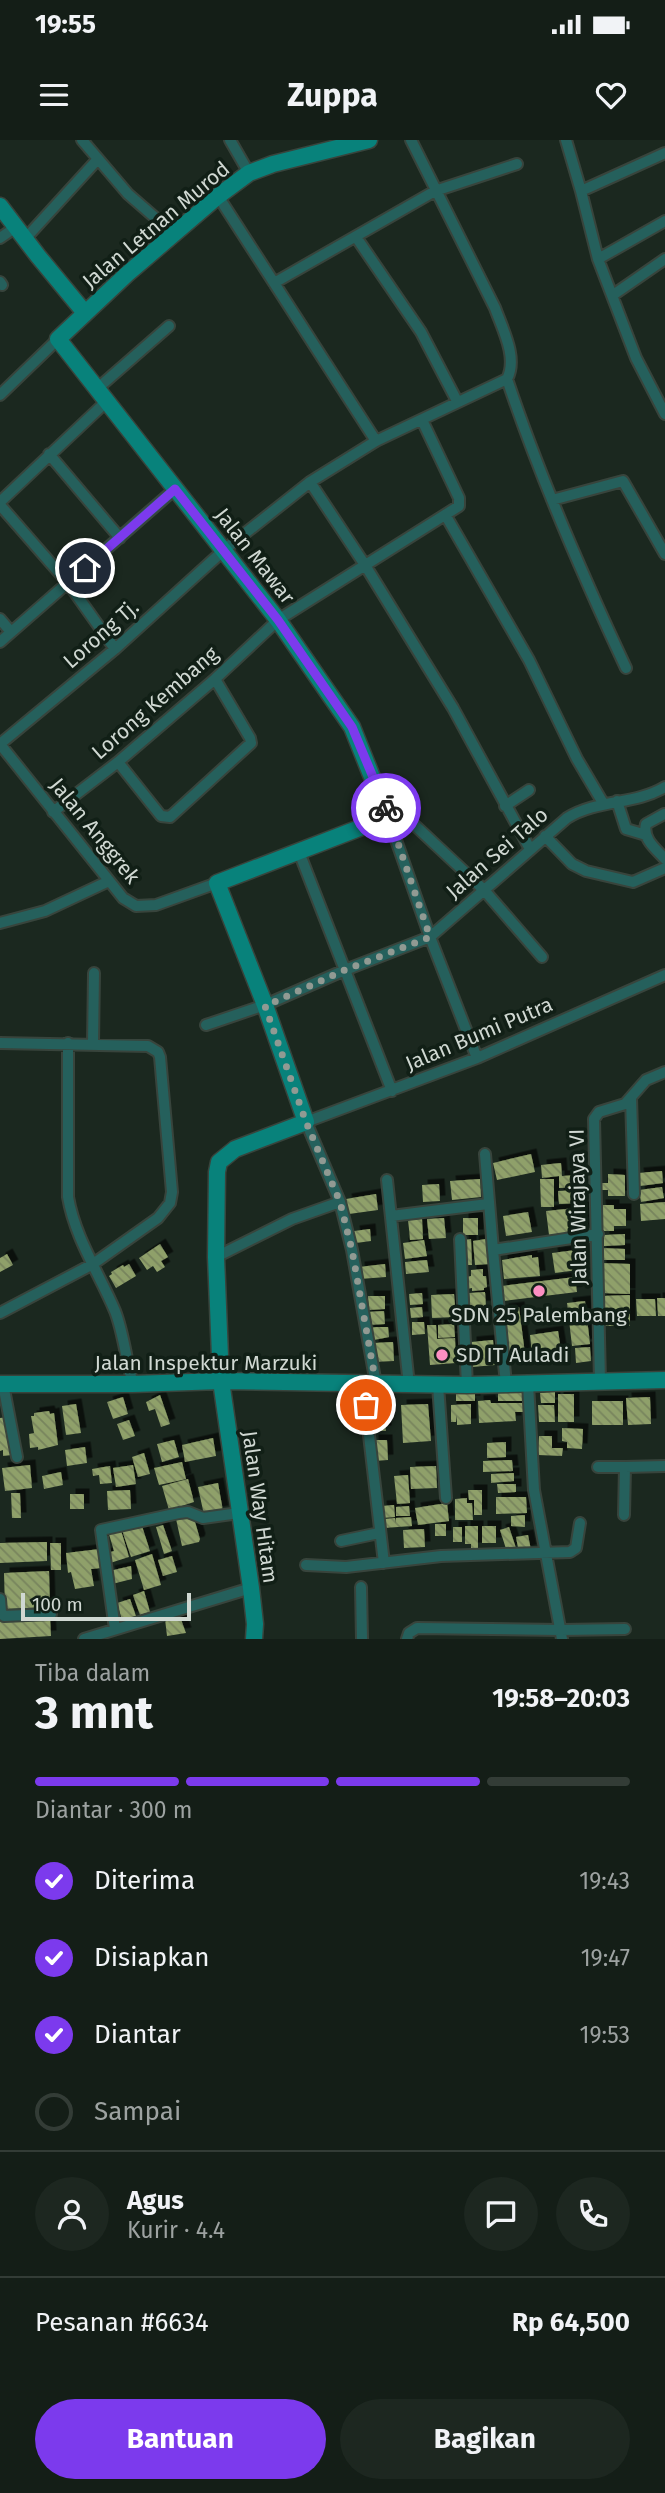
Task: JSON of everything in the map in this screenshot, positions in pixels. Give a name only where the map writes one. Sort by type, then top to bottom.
[{"type":"street","points":[[82,140],[128,194],[174,234]]},
{"type":"street","points":[[230,140],[249,173]]},
{"type":"street","name":"Jalan Letnan Murod","points":[[0,395],[85,313],[174,234],[249,173],[273,164],[369,140]]},
{"type":"street","points":[[411,140],[499,318],[511,359],[511,371],[506,379],[552,499],[626,668]]},
{"type":"street","points":[[566,140],[598,259],[636,358],[665,414]]},
{"type":"street","points":[[581,191],[665,153]]},
{"type":"street","points":[[0,238],[20,233],[97,160]]},
{"type":"street","points":[[274,283],[435,191],[517,164]]},
{"type":"street","points":[[218,197],[376,441]]},
{"type":"street","points":[[0,206],[85,313]]},
{"type":"street","points":[[598,259],[665,221]]},
{"type":"street","points":[[356,237],[421,332],[457,401]]},
{"type":"street","points":[[613,295],[665,259]]},
{"type":"street","points":[[115,649],[68,583],[0,504],[169,326]]},
{"type":"street","name":"Jalan Mawar","points":[[58,339],[278,620],[352,727],[388,817]]},
{"type":"street","name":"Lorong Tj.","points":[[0,744],[115,649],[224,550],[310,482],[376,441],[506,379]]},
{"type":"street","points":[[422,420],[460,501],[459,506],[446,516],[528,660],[603,803]]},
{"type":"street","points":[[49,454],[120,538]]},
{"type":"street","points":[[552,499],[623,481],[665,554]]},
{"type":"street","points":[[310,482],[453,708],[530,849]]},
{"type":"street","points":[[0,642],[175,489]]},
{"type":"street","name":"Lorong Kembang","points":[[53,812],[118,762],[215,679],[278,620],[446,516]]},
{"type":"street","points":[[0,619],[11,632]]},
{"type":"street","points":[[118,762],[161,816],[170,817],[251,743],[215,679]]},
{"type":"street","name":"Jalan Anggrek","points":[[0,744],[109,881],[130,903],[145,907],[217,883]]},
{"type":"street","name":"Jalan Sei Talo","points":[[206,1025],[265,1006],[345,970],[430,937],[545,836],[578,811],[603,803],[637,798],[665,787]]},
{"type":"street","points":[[505,806],[529,790]]},
{"type":"street","points":[[617,801],[626,829],[646,835],[665,859]]},
{"type":"street","points":[[646,835],[646,824],[664,814]]},
{"type":"street","points":[[388,817],[430,937],[477,1058]]},
{"type":"street","points":[[384,1563],[379,1532],[370,1384],[352,1250],[340,1202],[306,1122],[217,883],[388,817],[406,817],[484,890],[542,957]]},
{"type":"street","points":[[545,836],[572,864],[586,871],[633,882],[665,868]]},
{"type":"street","points":[[299,852],[392,1091]]},
{"type":"street","points":[[0,923],[46,911],[109,881]]},
{"type":"street","points":[[93,1044],[94,973]]},
{"type":"street","name":"Jalan Bumi Putra","points":[[306,1122],[477,1058],[665,975]]},
{"type":"street","points":[[0,1043],[148,1046],[158,1052],[172,1192],[170,1203],[158,1218],[93,1264],[0,1313]]},
{"type":"street","points":[[68,1043],[68,1197],[77,1232],[116,1314],[133,1384]]},
{"type":"street","name":"Jalan Wirajaya VI","points":[[600,1381],[594,1119],[599,1112],[621,1106],[646,1080],[665,1072]]},
{"type":"street","points":[[631,1098],[634,1194]]},
{"type":"street","name":"Jalan Way Hitam","points":[[254,1639],[251,1588],[221,1381],[216,1257],[217,1172],[219,1162],[235,1149],[306,1122]]},
{"type":"street","points":[[485,1154],[506,1384]]},
{"type":"street","points":[[387,1180],[409,1385]]},
{"type":"street","points":[[216,1257],[292,1219],[340,1202]]},
{"type":"street","points":[[391,1216],[488,1204]]},
{"type":"street","points":[[493,1250],[597,1234]]},
{"type":"street","points":[[460,1239],[467,1385]]},
{"type":"street","name":"Jalan Inspektur Marzuki","points":[[2,1384],[221,1381],[467,1385],[665,1380]]},
{"type":"street","points":[[2,1384],[17,1457]]},
{"type":"street","points":[[528,1384],[534,1490],[561,1635]]},
{"type":"street","points":[[438,1385],[446,1498]]},
{"type":"street","points":[[598,1467],[665,1466]]},
{"type":"street","points":[[624,1515],[625,1467]]},
{"type":"street","points":[[115,1629],[101,1530],[179,1513],[191,1513],[203,1518],[239,1513]]},
{"type":"street","points":[[306,1565],[346,1567],[467,1554],[545,1554],[574,1550],[580,1523]]},
{"type":"street","points":[[341,1541],[379,1532]]},
{"type":"street","points":[[361,1587],[362,1639]]},
{"type":"street","points":[[84,1639],[251,1588]]},
{"type":"street","points":[[0,1599],[4,1616],[51,1614]]},
{"type":"street","points":[[407,1639],[409,1633],[417,1628],[561,1635],[625,1629]]},
{"type":"building","points":[[531,1154],[535,1172],[497,1180],[493,1163]]},
{"type":"building","points":[[561,1163],[562,1176],[578,1175],[579,1187],[559,1188],[559,1176],[542,1178],[541,1165]]},
{"type":"building","points":[[662,1171],[663,1183],[640,1186],[638,1173]]},
{"type":"building","points":[[608,1174],[625,1175],[625,1196],[608,1196],[608,1190],[602,1190],[602,1183],[608,1183]]},
{"type":"building","points":[[480,1179],[481,1197],[452,1200],[450,1181]]},
{"type":"building","points":[[540,1179],[554,1179],[554,1207],[541,1207]]},
{"type":"building","points":[[439,1184],[440,1201],[423,1202],[422,1185]]},
{"type":"building","points":[[662,1187],[664,1198],[641,1202],[639,1190]]},
{"type":"building","points":[[580,1190],[581,1203],[559,1204],[558,1191]]},
{"type":"building","points":[[376,1194],[378,1210],[349,1214],[346,1199]]},
{"type":"building","points":[[665,1202],[665,1219],[641,1221],[640,1204]]},
{"type":"building","points":[[600,1205],[614,1205],[614,1209],[626,1209],[626,1226],[614,1226],[614,1231],[603,1231]]},
{"type":"building","points":[[586,1207],[588,1232],[549,1235],[546,1211]]},
{"type":"building","points":[[528,1212],[532,1232],[506,1236],[503,1216]]},
{"type":"building","points":[[444,1218],[446,1238],[429,1239],[427,1219]]},
{"type":"building","points":[[463,1218],[478,1218],[478,1235],[463,1235]]},
{"type":"building","points":[[422,1219],[423,1239],[410,1240],[408,1220]]},
{"type":"building","points":[[370,1229],[371,1241],[356,1243],[354,1231]]},
{"type":"building","points":[[625,1234],[625,1245],[604,1246],[604,1235]]},
{"type":"building","points":[[471,1239],[472,1265],[465,1265],[463,1240]]},
{"type":"building","points":[[486,1239],[489,1264],[475,1265],[473,1241]]},
{"type":"building","points":[[424,1240],[427,1256],[405,1259],[403,1243]]},
{"type":"building","points":[[160,1244],[168,1257],[161,1261],[165,1267],[157,1272],[153,1266],[147,1270],[139,1258]]},
{"type":"building","points":[[601,1248],[625,1249],[625,1260],[601,1260]]},
{"type":"building","points":[[576,1250],[578,1270],[555,1273],[552,1253]]},
{"type":"building","points":[[7,1254],[13,1265],[0,1272],[0,1258]]},
{"type":"building","points":[[532,1255],[532,1258],[538,1257],[540,1276],[504,1279],[502,1260]]},
{"type":"building","points":[[427,1260],[429,1272],[406,1274],[405,1262]]},
{"type":"building","points":[[601,1263],[630,1264],[630,1294],[600,1293]]},
{"type":"building","points":[[129,1264],[136,1276],[116,1288],[109,1276],[111,1272]]},
{"type":"building","points":[[385,1264],[386,1277],[360,1279],[359,1267]]},
{"type":"building","points":[[483,1269],[487,1287],[484,1290],[467,1289],[466,1277],[471,1276],[471,1270]]},
{"type":"building","points":[[575,1277],[577,1292],[503,1301],[501,1286]]},
{"type":"building","points":[[485,1292],[486,1306],[470,1307],[469,1293]]},
{"type":"building","points":[[422,1293],[423,1304],[410,1305],[409,1294]]},
{"type":"building","points":[[454,1294],[456,1317],[432,1318],[431,1295]]},
{"type":"building","points":[[630,1295],[630,1326],[601,1326],[601,1296]]},
{"type":"building","points":[[368,1296],[385,1296],[385,1309],[369,1310]]},
{"type":"building","points":[[657,1298],[665,1298],[665,1316],[658,1316]]},
{"type":"building","points":[[636,1299],[655,1299],[656,1316],[637,1316]]},
{"type":"building","points":[[585,1301],[590,1344],[572,1346],[567,1303]]},
{"type":"building","points":[[422,1307],[423,1317],[411,1318],[410,1308]]},
{"type":"building","points":[[519,1307],[525,1354],[508,1356],[503,1309]]},
{"type":"building","points":[[384,1311],[385,1324],[367,1325],[366,1312]]},
{"type":"building","points":[[489,1311],[489,1319],[468,1320],[467,1312]]},
{"type":"building","points":[[412,1322],[424,1322],[425,1334],[412,1335]]},
{"type":"building","points":[[454,1324],[455,1337],[438,1338],[438,1325]]},
{"type":"building","points":[[427,1325],[436,1325],[437,1339],[455,1338],[456,1363],[430,1365]]},
{"type":"building","points":[[388,1327],[389,1337],[369,1341],[368,1328]]},
{"type":"building","points":[[558,1331],[561,1350],[532,1353],[530,1335]]},
{"type":"building","points":[[493,1340],[495,1365],[472,1367],[471,1342]]},
{"type":"building","points":[[393,1342],[394,1361],[374,1362],[373,1343]]},
{"type":"building","points":[[590,1347],[591,1361],[576,1363],[575,1348]]},
{"type":"building","points":[[456,1391],[475,1391],[475,1401],[456,1401]]},
{"type":"building","points":[[498,1391],[523,1391],[524,1401],[498,1401]]},
{"type":"building","points":[[555,1392],[555,1403],[541,1403],[540,1393]]},
{"type":"building","points":[[558,1394],[574,1394],[574,1422],[558,1422]]},
{"type":"building","points":[[160,1395],[170,1424],[161,1427],[155,1409],[149,1411],[146,1402]]},
{"type":"building","points":[[123,1397],[128,1414],[113,1419],[107,1402]]},
{"type":"building","points":[[650,1397],[651,1424],[628,1425],[626,1398]]},
{"type":"building","points":[[490,1400],[491,1403],[523,1403],[523,1412],[515,1412],[516,1421],[479,1423],[478,1401]]},
{"type":"building","points":[[592,1401],[623,1401],[623,1425],[592,1425]]},
{"type":"building","points":[[76,1404],[81,1433],[66,1435],[62,1406]]},
{"type":"building","points":[[428,1404],[431,1441],[403,1443],[401,1405]]},
{"type":"building","points":[[471,1404],[471,1424],[457,1425],[457,1415],[456,1422],[451,1422],[451,1405]]},
{"type":"building","points":[[538,1405],[554,1405],[555,1422],[539,1422]]},
{"type":"building","points":[[49,1411],[50,1414],[54,1413],[58,1445],[38,1450],[38,1447],[30,1448],[29,1434],[34,1433],[31,1416]]},
{"type":"building","points":[[385,1416],[386,1431],[380,1431],[379,1423],[374,1423],[375,1431],[370,1432],[370,1417]]},
{"type":"building","points":[[8,1417],[12,1455],[3,1456],[3,1450],[0,1451],[0,1418]]},
{"type":"building","points":[[129,1420],[135,1436],[123,1440],[117,1424]]},
{"type":"building","points":[[562,1428],[583,1429],[582,1449],[567,1448],[567,1442],[562,1441]]},
{"type":"building","points":[[539,1436],[552,1436],[552,1448],[563,1448],[562,1456],[538,1455]]},
{"type":"building","points":[[213,1438],[216,1456],[185,1462],[182,1445]]},
{"type":"building","points":[[174,1440],[179,1457],[162,1462],[157,1444]]},
{"type":"building","points":[[373,1440],[387,1440],[388,1460],[374,1461]]},
{"type":"building","points":[[506,1442],[506,1457],[487,1458],[487,1443]]},
{"type":"building","points":[[85,1447],[87,1463],[67,1466],[65,1450]]},
{"type":"building","points":[[144,1453],[150,1474],[138,1477],[132,1457]]},
{"type":"building","points":[[512,1460],[513,1471],[483,1472],[483,1461]]},
{"type":"building","points":[[182,1462],[186,1479],[159,1485],[154,1468]]},
{"type":"building","points":[[30,1465],[32,1488],[5,1491],[2,1468]]},
{"type":"building","points":[[133,1465],[136,1484],[116,1487],[113,1468]]},
{"type":"building","points":[[110,1466],[112,1483],[100,1484],[99,1475],[93,1476],[92,1469]]},
{"type":"building","points":[[436,1466],[437,1488],[411,1489],[410,1467]]},
{"type":"building","points":[[61,1472],[63,1485],[44,1489],[42,1476]]},
{"type":"building","points":[[514,1473],[514,1481],[491,1483],[491,1474]]},
{"type":"building","points":[[408,1475],[410,1503],[397,1504],[394,1476]]},
{"type":"building","points":[[188,1479],[194,1502],[169,1510],[162,1486]]},
{"type":"building","points":[[218,1483],[223,1511],[204,1515],[198,1487]]},
{"type":"building","points":[[497,1484],[516,1484],[516,1492],[498,1493]]},
{"type":"building","points":[[130,1490],[131,1509],[108,1510],[107,1491]]},
{"type":"building","points":[[468,1490],[482,1490],[482,1515],[474,1515],[474,1500],[469,1500]]},
{"type":"building","points":[[11,1493],[20,1493],[21,1518],[12,1518]]},
{"type":"building","points":[[70,1494],[84,1494],[84,1509],[70,1509]]},
{"type":"building","points":[[496,1497],[526,1497],[527,1513],[496,1514]]},
{"type":"building","points":[[467,1498],[467,1503],[472,1503],[473,1520],[455,1520],[455,1499]]},
{"type":"building","points":[[447,1503],[449,1521],[418,1525],[415,1508]]},
{"type":"building","points":[[394,1505],[395,1517],[382,1518],[381,1506]]},
{"type":"building","points":[[409,1506],[410,1516],[396,1516],[396,1507]]},
{"type":"building","points":[[193,1515],[199,1542],[182,1546],[176,1519]]},
{"type":"building","points":[[525,1515],[525,1527],[511,1526],[511,1516]]},
{"type":"building","points":[[411,1517],[412,1526],[384,1528],[384,1519],[395,1518],[396,1523],[396,1518]]},
{"type":"building","points":[[141,1523],[150,1551],[131,1557],[122,1530]]},
{"type":"building","points":[[435,1524],[446,1524],[446,1536],[435,1536]]},
{"type":"building","points":[[163,1525],[172,1551],[164,1554],[156,1527]]},
{"type":"building","points":[[465,1526],[478,1526],[478,1548],[465,1544]]},
{"type":"building","points":[[482,1526],[496,1526],[496,1543],[482,1543]]},
{"type":"building","points":[[120,1527],[129,1557],[107,1564],[104,1554],[114,1551],[108,1531]]},
{"type":"building","points":[[453,1527],[462,1527],[462,1542],[453,1542]]},
{"type":"building","points":[[509,1527],[516,1548],[507,1552],[500,1530]]},
{"type":"building","points":[[424,1529],[425,1547],[404,1548],[403,1530]]},
{"type":"building","points":[[528,1535],[531,1550],[519,1553],[516,1537]]},
{"type":"building","points":[[47,1542],[47,1561],[0,1563],[0,1543]]},
{"type":"building","points":[[50,1543],[61,1543],[61,1570],[51,1570]]},
{"type":"building","points":[[100,1549],[102,1568],[91,1569],[94,1586],[75,1589],[71,1572],[68,1573],[66,1553]]},
{"type":"building","points":[[152,1554],[161,1585],[144,1590],[135,1560]]},
{"type":"building","points":[[172,1556],[177,1572],[163,1576],[158,1560]]},
{"type":"building","points":[[131,1566],[132,1579],[112,1584],[109,1571]]},
{"type":"building","points":[[49,1571],[50,1607],[5,1609],[4,1573]]},
{"type":"building","points":[[144,1591],[150,1612],[140,1615],[133,1595]]},
{"type":"building","points":[[130,1599],[136,1616],[122,1620],[117,1603]]},
{"type":"building","points":[[180,1617],[186,1633],[167,1636],[165,1619]]},
{"type":"building","points":[[50,1618],[51,1636],[0,1639],[0,1620]]},
{"type":"way so far","points":[[366,1405],[363,1384],[376,1384],[352,1250],[340,1202],[306,1122],[265,1006],[345,970],[430,937],[386,808]]},
{"type":"place","name":"SDN 25 Palembang","points":[[539,1291]]},
{"type":"place","name":"SD IT Auladi","points":[[442,1355]]},
{"type":"route","points":[[85,568],[175,489],[278,620],[352,727],[386,808]]}]
